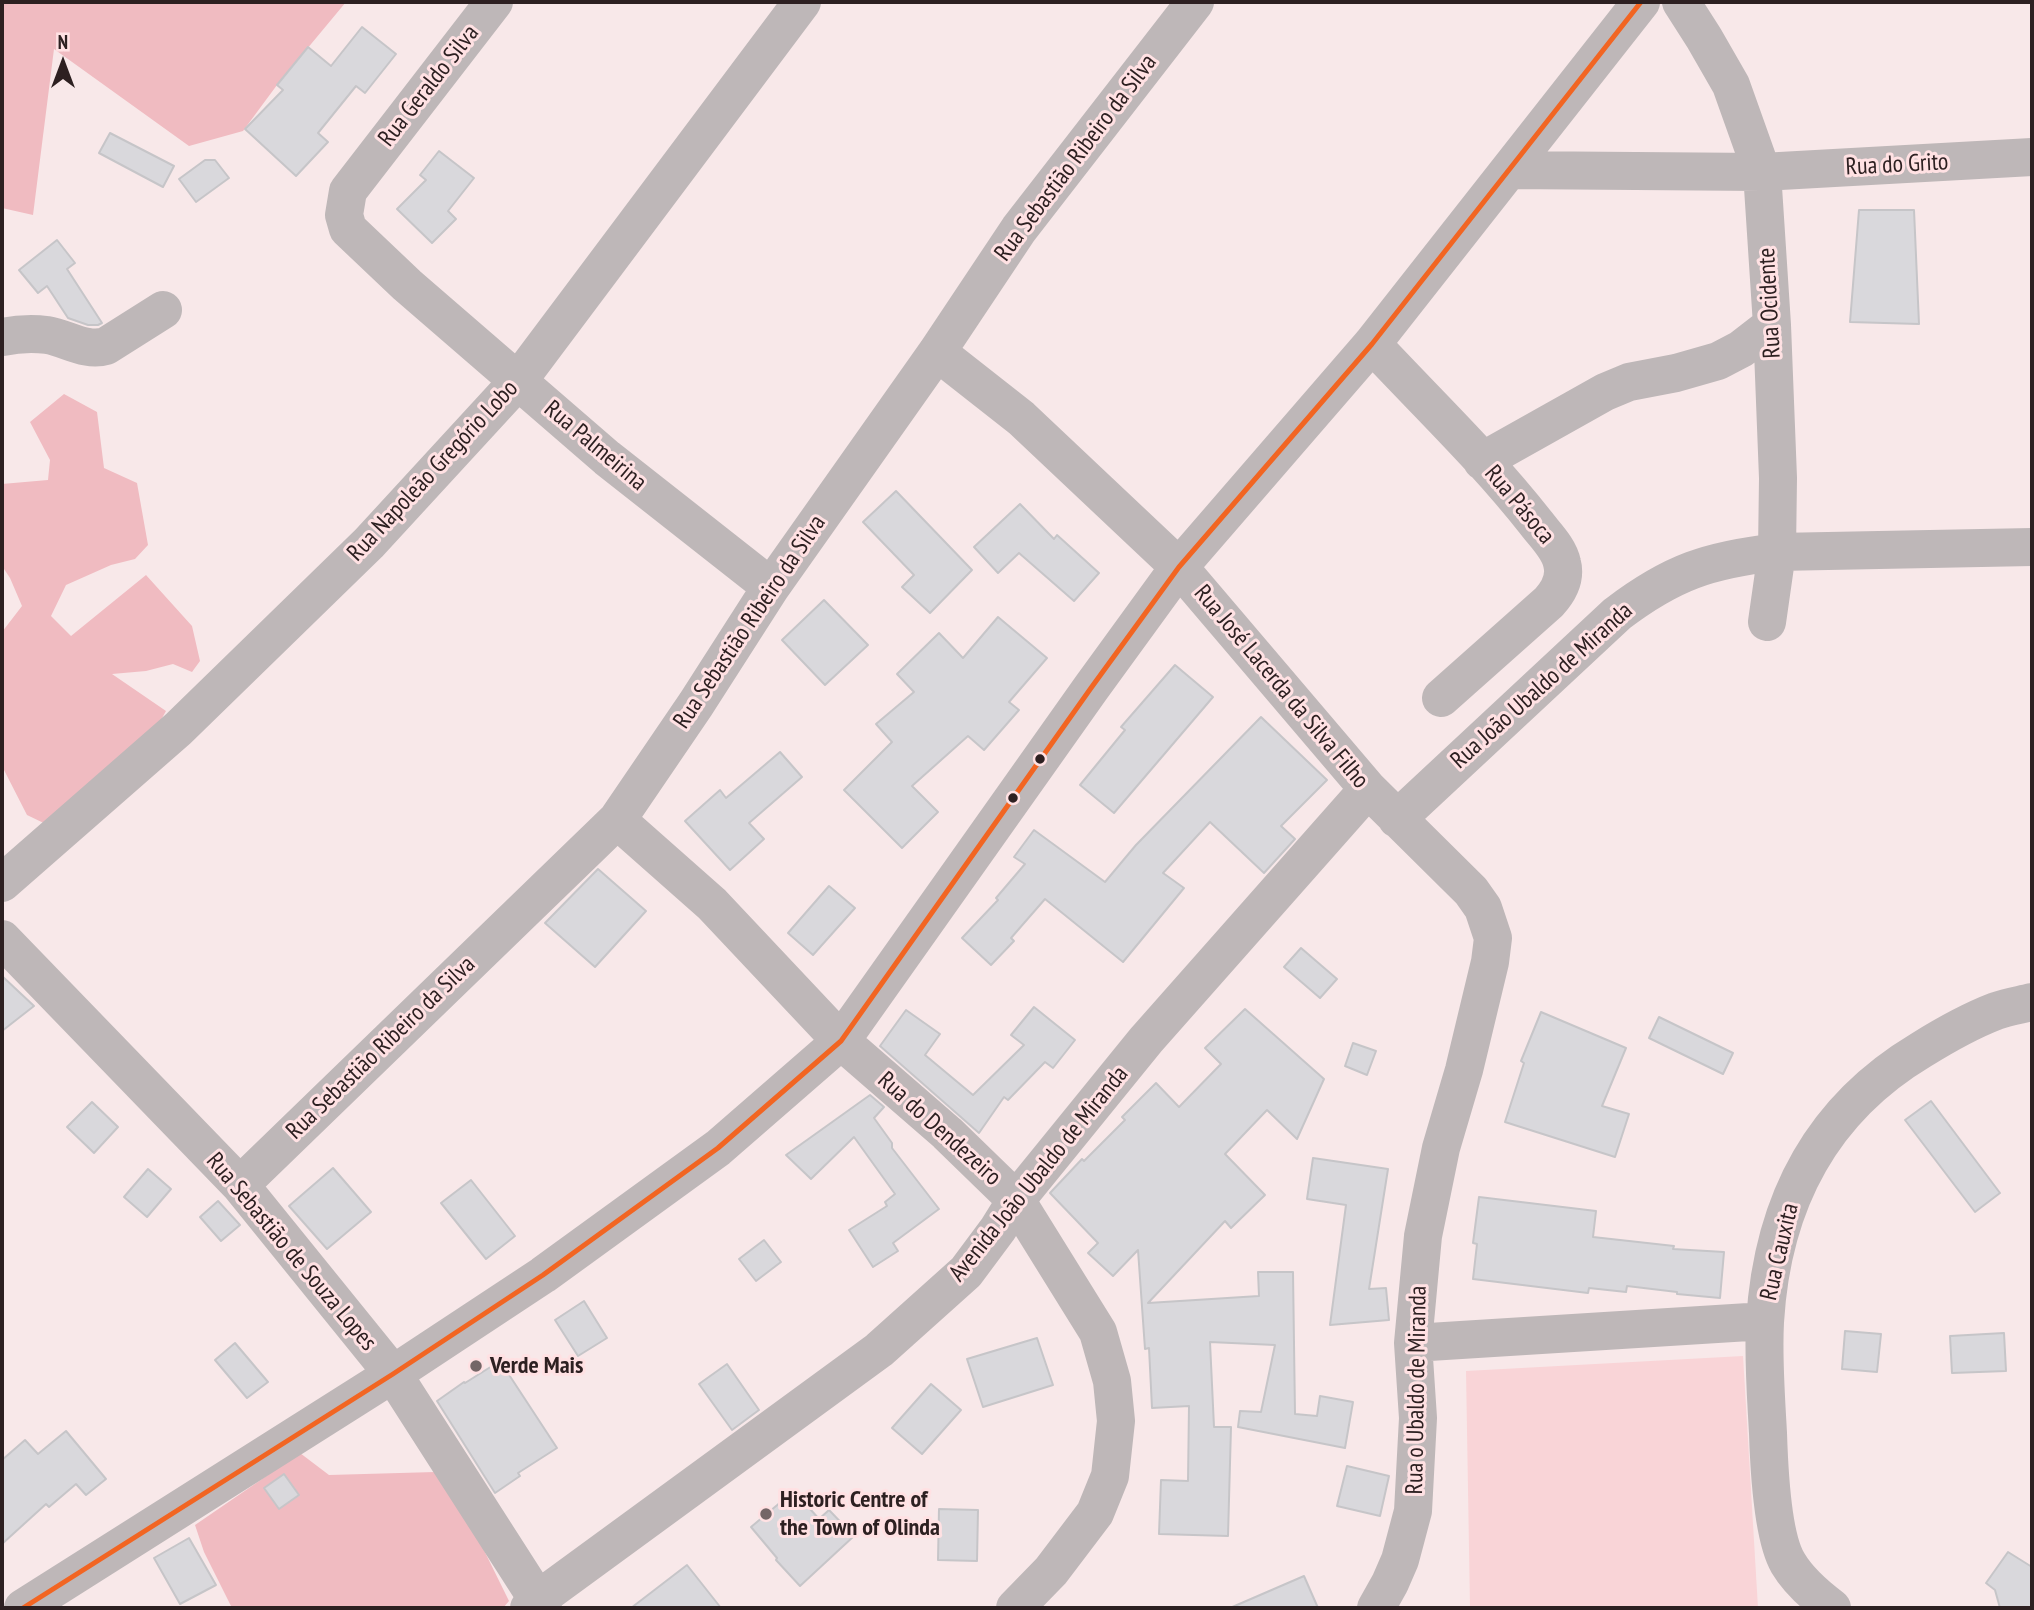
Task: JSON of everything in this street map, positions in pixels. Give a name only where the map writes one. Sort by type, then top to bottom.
[{"type":"street","name":"Rua Geraldo Silva","points":[[364,169],[494,2]]},
{"type":"street","name":"Rua Napoleão Gregório Lobo","points":[[2,883],[178,729],[369,543],[518,381],[802,2]]},
{"type":"street","name":"Rua Sebastião Ribeiro da Silva","points":[[240,1185],[617,820],[771,587],[937,352],[1018,229],[1195,2]]},
{"type":"street","points":[[23,1608],[393,1374],[543,1275],[718,1148],[841,1041],[1179,567],[1372,345],[1641,2]]},
{"type":"street","name":"Rua Ocidente","points":[[1681,2],[1731,85],[1762,172],[1778,478],[1777,551],[1767,622]]},
{"type":"street","name":"Rua do Grito","points":[[1508,170],[1762,172],[2032,157]]},
{"type":"street","name":"Rua Palmeirina","points":[[364,169],[348,191],[344,215],[348,229],[407,285],[607,458],[771,587]]},
{"type":"street","points":[[2,337],[21,334],[48,335],[100,348],[163,310]]},
{"type":"street","points":[[1482,461],[1605,392],[1629,382],[1718,361],[1741,349],[1772,325]]},
{"type":"street","name":"Rua Pásoca","points":[[1372,345],[1527,511],[1562,560],[1562,579],[1556,594],[1533,618],[1441,698]]},
{"type":"street","name":"Rua José Lacerda da Silva Filho","points":[[937,352],[1021,418],[1179,567],[1367,789],[1471,891],[1483,908],[1493,938],[1490,962]]},
{"type":"street","name":"Rua João Ubaldo de Miranda","points":[[1397,819],[1617,614],[1635,600],[1680,574],[1738,556],[1777,551],[2032,547]]},
{"type":"street","name":"Avenida João Ubaldo de Miranda","points":[[536,1605],[878,1350],[966,1272],[1016,1200],[1146,1041],[1367,789]]},
{"type":"street","name":"Rua do Dendezeiro","points":[[617,820],[712,904],[841,1041],[947,1133],[1016,1200],[1098,1332],[1112,1381],[1116,1421],[1111,1476],[1095,1513],[1051,1571],[1015,1608]]},
{"type":"street","name":"Rua Sebastião de Souza Lopes","points":[[2,939],[240,1185],[393,1374],[536,1605]]},
{"type":"street","name":"Rua o Ubaldo de Miranda","points":[[1376,1608],[1400,1560],[1413,1511],[1418,1418],[1413,1343],[1425,1224],[1441,1148],[1464,1070],[1490,962]]},
{"type":"street","name":"Rua Cauxita","points":[[1832,1608],[1811,1590],[1788,1563],[1780,1543],[1773,1500],[1765,1388],[1765,1321],[1774,1255],[1786,1210],[1803,1170],[1825,1136],[1853,1103],[1905,1059],[1998,1010],[2032,1002]]},
{"type":"street","points":[[1413,1343],[1765,1321]]},
{"type":"shaded area","points":[[2,2],[346,2],[277,85],[243,131],[189,146],[54,49],[33,215],[2,208]]},
{"type":"shaded area","points":[[64,394],[97,412],[104,468],[137,483],[148,545],[135,559],[111,565],[66,585],[51,616],[71,636],[146,575],[192,626],[200,661],[192,672],[173,664],[146,671],[112,674],[166,711],[135,767],[52,827],[27,815],[2,768],[2,632],[22,606],[2,566],[2,484],[48,480],[50,460],[30,422]]},
{"type":"shaded area","points":[[1743,1356],[1758,1608],[1470,1608],[1466,1371]]},
{"type":"shaded area","points":[[300,1453],[329,1475],[435,1472],[477,1536],[509,1601],[503,1608],[232,1608],[204,1552],[195,1525]]},
{"type":"building","points":[[362,27],[396,54],[365,93],[356,86],[318,133],[328,142],[296,176],[245,129],[283,90],[277,85],[308,47],[331,66]]},
{"type":"building","points":[[110,133],[174,166],[163,187],[99,153]]},
{"type":"building","points":[[439,151],[474,178],[448,211],[456,219],[432,243],[397,209],[426,180],[420,175]]},
{"type":"building","points":[[205,160],[215,160],[229,178],[196,202],[179,179]]},
{"type":"building","points":[[1859,210],[1914,210],[1919,324],[1850,322]]},
{"type":"building","points":[[57,240],[75,263],[67,269],[102,323],[88,325],[68,318],[47,286],[38,293],[19,270]]},
{"type":"building","points":[[896,491],[972,570],[930,613],[902,587],[914,575],[863,522]]},
{"type":"building","points":[[1020,504],[1054,539],[1057,535],[1099,573],[1074,601],[1019,553],[998,573],[974,547]]},
{"type":"building","points":[[824,600],[868,645],[825,685],[782,640]]},
{"type":"building","points":[[998,617],[1047,658],[1009,702],[1019,710],[984,750],[968,736],[912,786],[938,812],[902,848],[844,790],[892,742],[876,724],[914,692],[897,674],[939,633],[963,658]]},
{"type":"building","points":[[1175,665],[1213,697],[1114,813],[1080,785],[1125,730],[1121,727]]},
{"type":"building","points":[[1261,717],[1327,780],[1281,826],[1295,839],[1264,873],[1210,822],[1163,873],[1184,888],[1123,962],[1045,899],[1011,938],[1014,941],[991,965],[962,938],[998,900],[996,898],[1025,864],[1014,857],[1034,830],[1105,882],[1136,845]]},
{"type":"building","points":[[780,752],[802,777],[749,823],[764,839],[730,870],[685,821],[720,790],[726,798]]},
{"type":"building","points":[[598,869],[646,911],[595,967],[545,923]]},
{"type":"building","points":[[829,886],[855,908],[813,955],[788,933]]},
{"type":"building","points":[[1301,948],[1337,979],[1320,998],[1284,967]]},
{"type":"building","points":[[2,976],[34,1006],[2,1031]]},
{"type":"building","points":[[1034,1007],[1075,1040],[1053,1068],[1045,1062],[1008,1100],[1004,1097],[979,1133],[880,1046],[906,1010],[940,1034],[925,1055],[973,1095],[1024,1045],[1011,1035]]},
{"type":"building","points":[[1245,1009],[1324,1079],[1297,1139],[1267,1110],[1225,1154],[1265,1195],[1231,1228],[1225,1221],[1148,1303],[1259,1296],[1258,1272],[1293,1272],[1295,1414],[1317,1416],[1320,1396],[1353,1402],[1345,1448],[1238,1427],[1240,1411],[1261,1412],[1275,1345],[1210,1342],[1214,1427],[1231,1427],[1228,1536],[1159,1534],[1161,1480],[1188,1481],[1189,1406],[1152,1408],[1149,1348],[1145,1349],[1138,1250],[1113,1276],[1088,1253],[1098,1243],[1050,1193],[1125,1120],[1122,1117],[1156,1083],[1179,1107],[1221,1064],[1205,1048]]},
{"type":"building","points":[[1541,1012],[1626,1048],[1602,1106],[1629,1114],[1615,1157],[1505,1122],[1524,1063],[1521,1061]]},
{"type":"building","points":[[1659,1017],[1733,1053],[1723,1074],[1649,1038]]},
{"type":"building","points":[[1353,1043],[1376,1051],[1367,1075],[1345,1066]]},
{"type":"building","points":[[870,1095],[884,1107],[874,1118],[892,1143],[892,1148],[939,1209],[893,1243],[898,1251],[873,1267],[849,1230],[887,1206],[885,1202],[895,1194],[854,1137],[811,1179],[786,1155]]},
{"type":"building","points":[[1931,1101],[2000,1193],[1975,1212],[1905,1120]]},
{"type":"building","points":[[92,1102],[118,1127],[94,1153],[67,1127]]},
{"type":"building","points":[[1313,1158],[1388,1169],[1369,1289],[1386,1288],[1389,1320],[1330,1325],[1346,1205],[1307,1199]]},
{"type":"building","points":[[333,1168],[371,1212],[327,1249],[289,1206]]},
{"type":"building","points":[[148,1169],[171,1189],[147,1217],[124,1197]]},
{"type":"building","points":[[471,1180],[515,1236],[486,1259],[441,1203]]},
{"type":"building","points":[[1479,1197],[1596,1211],[1593,1237],[1674,1246],[1673,1249],[1724,1252],[1720,1298],[1627,1286],[1626,1292],[1589,1288],[1588,1293],[1473,1279],[1477,1244],[1473,1243]]},
{"type":"building","points":[[218,1201],[240,1225],[221,1241],[200,1217]]},
{"type":"building","points":[[764,1240],[781,1262],[756,1281],[739,1259]]},
{"type":"building","points":[[584,1301],[607,1338],[578,1356],[555,1320]]},
{"type":"building","points":[[1845,1331],[1881,1334],[1877,1372],[1842,1369]]},
{"type":"building","points":[[2004,1333],[2006,1371],[1952,1373],[1950,1336]]},
{"type":"building","points":[[1037,1338],[1053,1385],[983,1407],[967,1359]]},
{"type":"building","points":[[235,1343],[268,1382],[247,1398],[215,1360]]},
{"type":"building","points":[[500,1361],[557,1448],[518,1473],[520,1476],[495,1493],[437,1401]]},
{"type":"building","points":[[727,1364],[759,1410],[732,1430],[699,1384]]},
{"type":"building","points":[[931,1384],[961,1410],[922,1454],[892,1428]]},
{"type":"building","points":[[66,1431],[106,1479],[86,1495],[76,1484],[49,1507],[46,1504],[2,1544],[2,1460],[25,1440],[38,1454]]},
{"type":"building","points":[[1347,1466],[1389,1476],[1380,1516],[1337,1506]]},
{"type":"building","points":[[284,1474],[299,1495],[279,1509],[264,1488]]},
{"type":"building","points":[[794,1491],[819,1519],[829,1510],[854,1536],[800,1586],[751,1527]]},
{"type":"building","points":[[939,1509],[978,1510],[977,1561],[938,1560]]},
{"type":"building","points":[[189,1538],[216,1585],[180,1604],[154,1558]]},
{"type":"building","points":[[2008,1552],[2032,1567],[2032,1608],[2000,1608],[1995,1590],[1986,1583]]},
{"type":"building","points":[[687,1565],[721,1608],[631,1608]]},
{"type":"building","points":[[1304,1576],[1318,1608],[1230,1608]]},
{"type":"transit line","points":[[23,1608],[393,1374],[543,1275],[718,1148],[841,1041],[1179,567],[1372,344],[1641,2]]},
{"type":"place","name":"Verde Mais","points":[[476,1366]]},
{"type":"place","name":"Historic Centre of the Town of Olinda","points":[[766,1514]]}]
